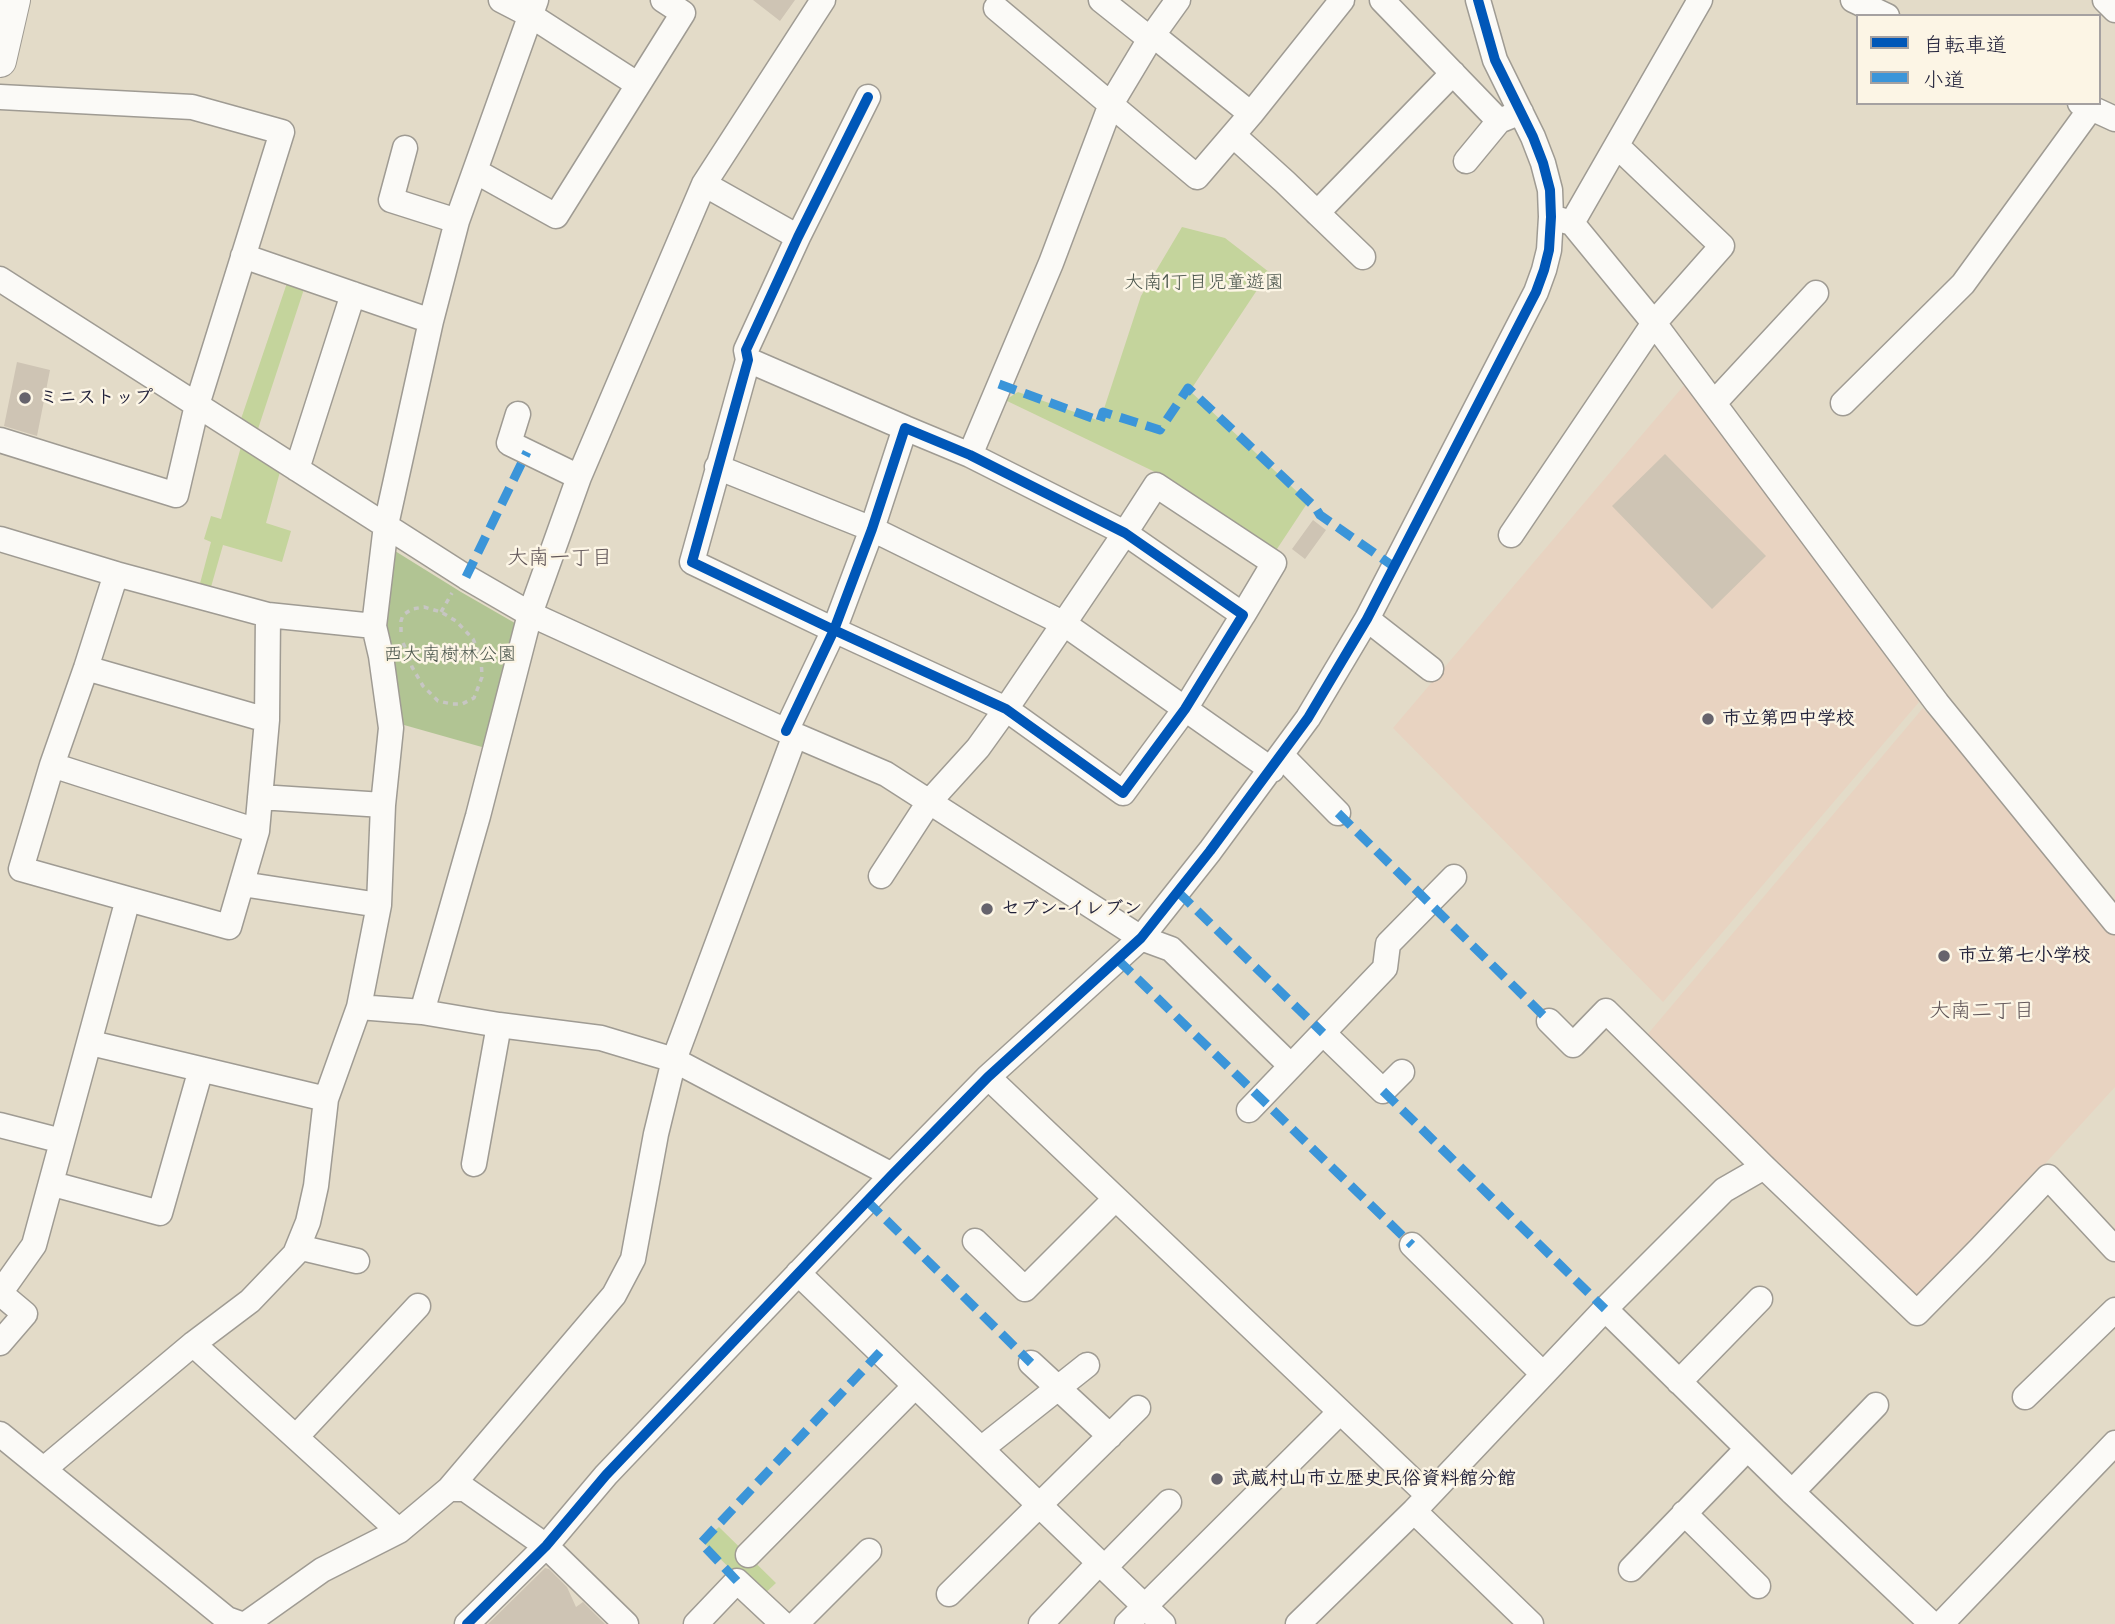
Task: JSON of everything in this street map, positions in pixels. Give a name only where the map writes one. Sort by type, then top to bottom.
[{"type":"main road","points":[[0,61],[14,0]]},
{"type":"street","points":[[501,0],[533,7],[637,84]]},
{"type":"street","points":[[475,171],[556,216],[683,13],[663,0]]},
{"type":"street","points":[[422,1012],[468,853],[530,614],[579,477],[704,184],[823,0]]},
{"type":"street","points":[[1101,0],[1251,114]]},
{"type":"street","points":[[970,456],[1051,263],[1111,104],[1151,37],[1178,0]]},
{"type":"street","points":[[996,8],[1197,177],[1342,0]]},
{"type":"street","points":[[1382,0],[1453,73],[1510,116],[1544,163],[1550,190],[1562,220],[1654,323],[1937,703],[2115,922]]},
{"type":"street","points":[[1478,0],[1510,116]]},
{"type":"street","points":[[467,1624],[547,1546],[606,1475],[988,1077],[1141,938],[1277,763],[1308,718],[1367,619],[1536,292],[1562,220],[1617,146],[1700,0]]},
{"type":"street","points":[[1853,0],[1884,14]]},
{"type":"street","points":[[2105,0],[2115,10]]},
{"type":"street","points":[[44,1469],[250,1301],[295,1254],[308,1222],[316,1186],[326,1099],[359,1007],[379,905],[383,805],[391,728],[374,626],[386,525],[431,321],[457,220],[533,7]]},
{"type":"street","points":[[1317,213],[1453,73]]},
{"type":"street","points":[[0,97],[192,107],[282,132],[197,405],[176,495],[0,440]]},
{"type":"street","points":[[868,97],[798,237],[746,350],[748,360],[692,562],[1006,709],[1124,793],[1185,709],[1274,563],[1156,485],[1006,709],[978,748],[929,802],[881,876]]},
{"type":"street","points":[[1843,403],[1963,284],[2085,106],[2115,119]]},
{"type":"street","points":[[1466,161],[1510,116]]},
{"type":"street","points":[[1233,135],[1363,257]]},
{"type":"street","points":[[1511,535],[1654,323],[1722,246],[1617,146]]},
{"type":"street","points":[[405,148],[390,200],[457,220]]},
{"type":"street","points":[[704,184],[798,237]]},
{"type":"street","points":[[243,256],[431,321]]},
{"type":"street","points":[[0,279],[466,577],[530,614],[886,774],[1141,938],[1171,949],[1291,1066]]},
{"type":"street","points":[[1714,403],[1816,293]]},
{"type":"street","points":[[297,469],[353,294]]},
{"type":"street","points":[[748,360],[970,456],[1125,533],[1243,615]]},
{"type":"street","points":[[519,414],[509,443],[579,477]]},
{"type":"street","points":[[0,1434],[227,1619],[243,1624],[322,1570],[399,1531],[449,1489],[614,1295],[633,1259],[656,1134],[674,1060],[791,733],[872,529],[905,428]]},
{"type":"street","points":[[717,467],[872,529],[1063,624],[1185,709],[1277,763],[1338,813]]},
{"type":"street","points":[[0,539],[268,615],[374,626]]},
{"type":"street","points":[[116,574],[52,765],[10,869],[229,927],[257,831],[267,720],[268,615]]},
{"type":"street","points":[[1367,619],[1431,669]]},
{"type":"street","points":[[86,668],[267,720]]},
{"type":"street","points":[[52,765],[257,831]]},
{"type":"street","points":[[260,797],[383,805]]},
{"type":"street","points":[[1249,1110],[1385,968],[1388,944],[1454,877]]},
{"type":"street","points":[[242,884],[379,905]]},
{"type":"street","points":[[0,1343],[25,1314],[0,1293],[34,1245],[53,1184],[62,1141],[91,1043],[128,899]]},
{"type":"street","points":[[359,1007],[422,1012],[601,1038],[674,1060],[892,1175]]},
{"type":"street","points":[[1549,1021],[1573,1045],[1606,1011],[1764,1167],[1917,1312],[2048,1177],[2115,1249]]},
{"type":"street","points":[[474,1164],[499,1025]]},
{"type":"street","points":[[1323,1033],[1383,1091],[1402,1072]]},
{"type":"street","points":[[91,1043],[326,1099]]},
{"type":"street","points":[[53,1184],[160,1213],[201,1069]]},
{"type":"street","points":[[988,1077],[1340,1412],[1531,1624]]},
{"type":"street","points":[[0,1125],[62,1141]]},
{"type":"street","points":[[1298,1624],[1421,1503],[1605,1309],[1724,1190],[1764,1167]]},
{"type":"street","points":[[975,1241],[1025,1289],[1115,1199]]},
{"type":"street","points":[[1412,1245],[1543,1374]]},
{"type":"street","points":[[298,1247],[357,1261]]},
{"type":"street","points":[[798,1273],[1102,1566],[1136,1615],[1163,1624]]},
{"type":"street","points":[[1679,1382],[1760,1299]]},
{"type":"street","points":[[296,1437],[418,1306]]},
{"type":"street","points":[[1605,1309],[1931,1624]]},
{"type":"street","points":[[2025,1397],[2115,1310]]},
{"type":"street","points":[[193,1345],[399,1531]]},
{"type":"street","points":[[1031,1363],[1110,1436]]},
{"type":"street","points":[[981,1449],[1087,1365]]},
{"type":"street","points":[[748,1555],[915,1386]]},
{"type":"street","points":[[1792,1492],[1876,1405]]},
{"type":"street","points":[[949,1594],[1138,1408]]},
{"type":"street","points":[[1136,1615],[1340,1412]]},
{"type":"street","points":[[1941,1624],[2115,1443]]},
{"type":"street","points":[[1630,1569],[1747,1448]]},
{"type":"street","points":[[449,1489],[465,1489],[547,1546],[626,1624]]},
{"type":"street","points":[[1041,1624],[1169,1502]]},
{"type":"street","points":[[1685,1513],[1758,1586]]},
{"type":"street","points":[[796,1624],[869,1551]]},
{"type":"street","points":[[696,1624],[737,1581],[783,1624]]},
{"type":"path","points":[[424,607],[441,612],[456,621],[473,639],[481,657],[482,677],[474,698],[462,704],[438,701],[423,686],[412,667],[408,653],[400,629],[403,615],[412,609],[424,607]]},
{"type":"path","points":[[381,656],[408,653]]},
{"type":"shaded area","points":[[1686,383],[1919,702],[1663,1002],[1393,728]]},
{"type":"shaded area","points":[[1923,708],[2115,935],[2115,1087],[1920,1301],[1762,1154],[1647,1035]]},
{"type":"green space","name":"大南1丁目児童遊園","points":[[1182,227],[1225,238],[1269,272],[1190,391],[1308,502],[1275,552],[1153,471],[1005,400],[1018,392],[1100,421],[1141,296]]},
{"type":"green space","points":[[289,277],[306,283],[258,429],[241,419]]},
{"type":"green space","points":[[242,443],[281,468],[266,523],[291,531],[282,562],[223,545],[209,594],[198,591],[211,542],[204,539],[211,516],[221,519]]},
{"type":"green space","name":"西大南樹林公園","points":[[387,546],[520,626],[489,749],[397,723],[384,637]]},
{"type":"green space","points":[[719,1527],[776,1583],[760,1598],[702,1541]]},
{"type":"building","points":[[753,0],[795,0],[780,21]]},
{"type":"building","points":[[17,362],[50,370],[37,436],[4,426]]},
{"type":"building","points":[[1665,454],[1766,556],[1712,609],[1612,506]]},
{"type":"building","points":[[1313,520],[1326,530],[1305,559],[1292,549]]},
{"type":"building","points":[[545,1568],[567,1587],[576,1607],[583,1602],[605,1624],[488,1624]]},
{"type":"marked path","points":[[999,384],[1100,421],[1103,412],[1160,430],[1188,388],[1315,507],[1320,515],[1393,566]]},
{"type":"marked path","points":[[466,577],[527,452]]},
{"type":"marked path","points":[[1338,813],[1549,1021]]},
{"type":"marked path","points":[[1178,892],[1323,1033]]},
{"type":"marked path","points":[[1118,960],[1412,1245]]},
{"type":"marked path","points":[[1383,1091],[1605,1309]]},
{"type":"marked path","points":[[867,1201],[1031,1363]]},
{"type":"marked path","points":[[737,1581],[701,1543],[880,1352]]},
{"type":"cycle path","points":[[467,1624],[546,1546],[606,1475],[988,1077],[1141,938],[1210,851],[1308,718],[1367,619],[1536,292],[1549,250],[1550,190],[1543,163],[1495,60],[1478,0]]},
{"type":"cycle path","points":[[786,731],[834,630],[872,529],[905,428],[970,455],[1125,533],[1243,615],[1185,709],[1123,793],[1006,709],[834,630],[692,562],[748,360],[746,350],[798,237],[868,97]]},
{"type":"place","name":"ミニストップ","points":[[25,398]]},
{"type":"place","name":"市立第四中学校","points":[[1708,719]]},
{"type":"place","name":"セブン-イレブン","points":[[987,909]]},
{"type":"place","name":"市立第七小学校","points":[[1944,956]]},
{"type":"place","name":"武蔵村山市立歴史民俗資料館分館","points":[[1217,1479]]},
{"type":"district","name":"大南一丁目","points":[[560,558]]},
{"type":"district","name":"大南二丁目","points":[[1982,1011]]}]
